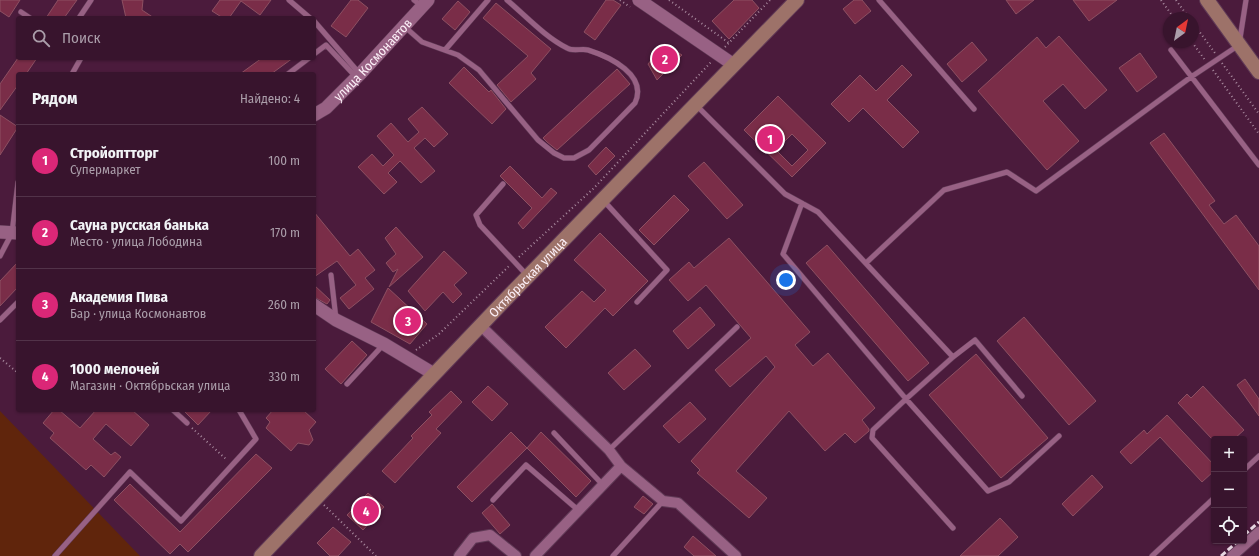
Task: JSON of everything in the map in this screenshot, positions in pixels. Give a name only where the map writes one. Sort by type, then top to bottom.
[{"type":"main road","name":"Октябрьская улица","points":[[261,556],[317,498],[431,372],[519,266],[785,0]]},
{"type":"main road","name":"Октябрьская улица","points":[[252,556],[431,372],[481,326],[695,104],[726,60],[797,0]]},
{"type":"main road","points":[[1207,0],[1259,72]]},
{"type":"street","points":[[639,0],[726,60]]},
{"type":"street","name":"улица Космонавтов","points":[[316,115],[326,108],[358,76],[404,27],[422,2]]},
{"type":"street","points":[[316,306],[336,320],[384,344],[431,372]]},
{"type":"street","points":[[481,326],[609,450],[621,466],[663,501],[678,503],[736,556]]},
{"type":"street","points":[[535,556],[602,484],[621,466]]},
{"type":"street","points":[[1232,556],[1259,532]]},
{"type":"street","points":[[458,556],[473,538],[490,535],[516,556]]},
{"type":"lane","points":[[80,16],[91,0]]},
{"type":"lane","points":[[289,0],[308,16]]},
{"type":"lane","points":[[446,50],[488,0]]},
{"type":"lane","points":[[404,27],[422,42],[458,55],[479,70],[538,140],[554,153],[564,158],[574,158],[589,150],[634,103],[639,95],[637,85],[629,71],[612,60],[587,50],[569,50],[554,40],[507,0]]},
{"type":"lane","points":[[879,0],[974,109]]},
{"type":"lane","points":[[866,263],[944,190],[1007,172],[1036,191],[1191,77],[1239,45],[1246,0]]},
{"type":"lane","points":[[21,12],[27,16]]},
{"type":"lane","points":[[316,24],[358,76]]},
{"type":"lane","points":[[316,52],[326,45],[358,76]]},
{"type":"lane","points":[[1170,50],[1259,165]]},
{"type":"lane","points":[[73,72],[80,60]]},
{"type":"lane","points":[[291,72],[306,60]]},
{"type":"lane","points":[[695,104],[785,194],[818,212],[953,357]]},
{"type":"lane","points":[[503,184],[476,215],[480,225],[519,266]]},
{"type":"lane","points":[[0,256],[10,232],[16,194]]},
{"type":"lane","points":[[603,200],[667,270],[636,302]]},
{"type":"lane","points":[[802,203],[783,254],[906,399],[988,491],[1009,482],[1059,436]]},
{"type":"lane","points":[[331,275],[336,320]]},
{"type":"lane","points":[[0,320],[16,304]]},
{"type":"lane","points":[[609,450],[737,327]]},
{"type":"lane","points":[[953,528],[872,438],[873,430],[953,357],[975,340],[1022,396]]},
{"type":"lane","points":[[347,384],[384,344]]},
{"type":"lane","points":[[175,412],[187,423]]},
{"type":"lane","points":[[55,556],[130,472],[181,521],[256,439],[240,412]]},
{"type":"lane","points":[[554,433],[602,484]]},
{"type":"lane","points":[[1247,467],[1259,456]]},
{"type":"lane","points":[[493,500],[526,464],[578,510]]},
{"type":"lane","points":[[613,556],[663,501]]},
{"type":"lane","points":[[1152,556],[1211,501]]},
{"type":"path","points":[[669,0],[729,43]]},
{"type":"path","points":[[410,347],[416,350],[439,334],[519,266],[594,188],[726,60],[729,43],[770,0]]},
{"type":"path","points":[[1161,0],[1170,12]]},
{"type":"path","points":[[1176,0],[1185,12]]},
{"type":"path","points":[[1199,31],[1259,114]]},
{"type":"path","points":[[1196,48],[1259,134]]},
{"type":"path","points":[[0,358],[16,371]]},
{"type":"path","points":[[187,423],[232,466]]},
{"type":"path","points":[[317,498],[376,556]]},
{"type":"shaded area","points":[[0,411],[140,556],[0,556]]},
{"type":"building","points":[[0,0],[20,0],[9,17],[0,11]]},
{"type":"building","points":[[58,0],[77,0],[65,16],[47,16]]},
{"type":"building","points":[[122,0],[143,0],[142,10],[151,16],[126,16]]},
{"type":"building","points":[[220,0],[271,0],[260,15],[241,1],[230,16],[220,16],[212,11]]},
{"type":"building","points":[[351,0],[358,0],[368,8],[346,37],[331,26]]},
{"type":"building","points":[[606,0],[613,0],[621,5],[595,40],[584,32]]},
{"type":"building","points":[[734,0],[752,0],[759,8],[729,39],[712,21]]},
{"type":"building","points":[[854,0],[862,0],[871,11],[855,24],[843,9]]},
{"type":"building","points":[[1006,0],[1034,0],[1016,14]]},
{"type":"building","points":[[1073,0],[1117,0],[1089,21]]},
{"type":"building","points":[[458,1],[470,12],[455,30],[442,19]]},
{"type":"building","points":[[496,3],[551,49],[531,73],[536,79],[511,102],[497,85],[528,56],[483,18]]},
{"type":"building","points":[[1059,36],[1107,90],[1085,109],[1063,84],[1043,101],[1079,141],[1047,170],[978,91],[1037,37],[1046,48]]},
{"type":"building","points":[[972,42],[987,60],[962,82],[947,64]]},
{"type":"building","points":[[664,44],[682,55],[657,80],[648,64]]},
{"type":"building","points":[[1140,53],[1157,77],[1137,92],[1119,68]]},
{"type":"building","points":[[17,60],[36,60],[27,72],[16,72],[16,88],[0,110],[0,84]]},
{"type":"building","points":[[259,60],[290,60],[274,72],[243,72]]},
{"type":"building","points":[[902,65],[912,75],[887,100],[919,132],[903,148],[863,108],[849,122],[831,104],[860,75],[876,91]]},
{"type":"building","points":[[464,67],[489,92],[491,90],[506,109],[492,124],[449,83]]},
{"type":"building","points":[[617,69],[630,84],[557,150],[543,138]]},
{"type":"building","points":[[778,96],[826,143],[792,177],[744,130]],"holes":[[[792,134],[808,150],[792,166],[776,150]]]},
{"type":"building","points":[[422,107],[448,134],[434,147],[425,138],[414,148],[435,171],[421,183],[400,161],[388,173],[397,182],[384,194],[358,167],[372,154],[383,166],[394,155],[377,136],[391,123],[408,142],[419,132],[408,119]]},
{"type":"building","points":[[0,115],[16,126],[16,130],[0,155]]},
{"type":"building","points":[[1164,133],[1215,201],[1209,205],[1224,224],[1236,215],[1259,246],[1259,290],[1150,143]]},
{"type":"building","points":[[606,147],[615,156],[596,175],[588,166]]},
{"type":"building","points":[[704,162],[743,205],[727,219],[688,176]]},
{"type":"building","points":[[510,166],[542,198],[551,188],[557,193],[523,229],[518,223],[532,208],[500,176]]},
{"type":"building","points":[[674,195],[689,210],[654,245],[639,230]]},
{"type":"building","points":[[316,214],[350,256],[358,249],[375,270],[365,278],[374,289],[349,309],[340,298],[356,285],[337,261],[316,276]]},
{"type":"building","points":[[396,227],[423,257],[389,287],[398,269],[393,272],[386,263],[396,254],[385,238]]},
{"type":"building","points":[[600,233],[648,281],[613,316],[605,308],[566,348],[545,327],[582,291],[594,302],[606,290],[574,260]]},
{"type":"building","points":[[729,238],[810,332],[795,345],[813,366],[828,353],[875,408],[862,420],[869,431],[855,443],[845,433],[825,451],[789,411],[736,471],[767,498],[749,518],[697,473],[700,470],[691,461],[775,367],[766,356],[730,387],[715,370],[751,338],[706,285],[688,301],[669,280],[689,262],[694,268]]},
{"type":"building","points":[[827,245],[929,363],[908,381],[806,263]]},
{"type":"building","points":[[444,251],[467,273],[454,285],[462,294],[453,303],[443,292],[425,311],[408,291]]},
{"type":"building","points":[[16,264],[16,289],[0,306],[0,281]]},
{"type":"building","points":[[316,287],[330,300],[327,304],[316,298]]},
{"type":"building","points":[[388,288],[427,324],[410,344],[371,322]]},
{"type":"building","points":[[700,307],[715,325],[688,349],[673,331]]},
{"type":"building","points":[[1024,317],[1096,401],[1069,425],[997,341]]},
{"type":"building","points":[[352,341],[367,355],[341,384],[325,369]]},
{"type":"building","points":[[635,349],[651,366],[624,390],[608,373]]},
{"type":"building","points":[[976,354],[1048,438],[1001,478],[929,395]]},
{"type":"building","points":[[1245,379],[1259,399],[1259,416],[1237,385]]},
{"type":"building","points":[[488,386],[508,404],[492,421],[472,402]]},
{"type":"building","points":[[1203,386],[1244,430],[1237,436],[1211,436],[1211,438],[1178,403],[1187,394],[1191,398]]},
{"type":"building","points":[[451,391],[462,402],[436,429],[441,433],[395,483],[382,471],[413,438],[411,436],[432,415],[429,412]]},
{"type":"building","points":[[690,402],[706,419],[679,443],[663,426]]},
{"type":"building","points":[[52,412],[61,412],[80,428],[94,412],[134,412],[149,425],[131,446],[106,424],[93,439],[111,455],[115,452],[121,457],[104,477],[91,465],[86,470],[50,438],[54,433],[43,423]]},
{"type":"building","points":[[185,412],[210,412],[198,425]]},
{"type":"building","points":[[271,412],[305,412],[316,422],[309,430],[313,440],[309,445],[298,443],[291,451],[266,428],[270,422],[266,418]]},
{"type":"building","points":[[1167,415],[1211,462],[1211,474],[1202,482],[1160,437],[1131,464],[1120,452],[1144,430],[1147,434]]},
{"type":"building","points":[[511,432],[527,448],[472,502],[457,487]]},
{"type":"building","points":[[541,432],[591,481],[576,497],[527,448]]},
{"type":"building","points":[[256,454],[272,468],[188,552],[180,544],[170,554],[114,500],[130,484],[180,532]]},
{"type":"building","points":[[1092,475],[1103,487],[1073,516],[1062,504]]},
{"type":"building","points":[[368,493],[384,507],[363,530],[347,515]]},
{"type":"building","points":[[643,496],[653,504],[644,514],[634,507]]},
{"type":"building","points":[[492,504],[510,525],[500,534],[482,513]]},
{"type":"building","points":[[1000,518],[1018,537],[998,556],[960,556]]},
{"type":"building","points":[[333,527],[351,542],[338,556],[330,556],[317,543]]},
{"type":"building","points":[[693,536],[716,556],[694,556],[684,547]]},
{"type":"railway","points":[[1247,532],[1259,522]]},
{"type":"railway","points":[[1221,556],[1235,544]]},
{"type":"place","name":"Сауна русская банька","points":[[665,59]]},
{"type":"place","name":"Стройоптторг","points":[[770,139]]},
{"type":"place","name":"Академия Пива","points":[[408,321]]},
{"type":"place","name":"1000 мелочей","points":[[366,511]]}]
